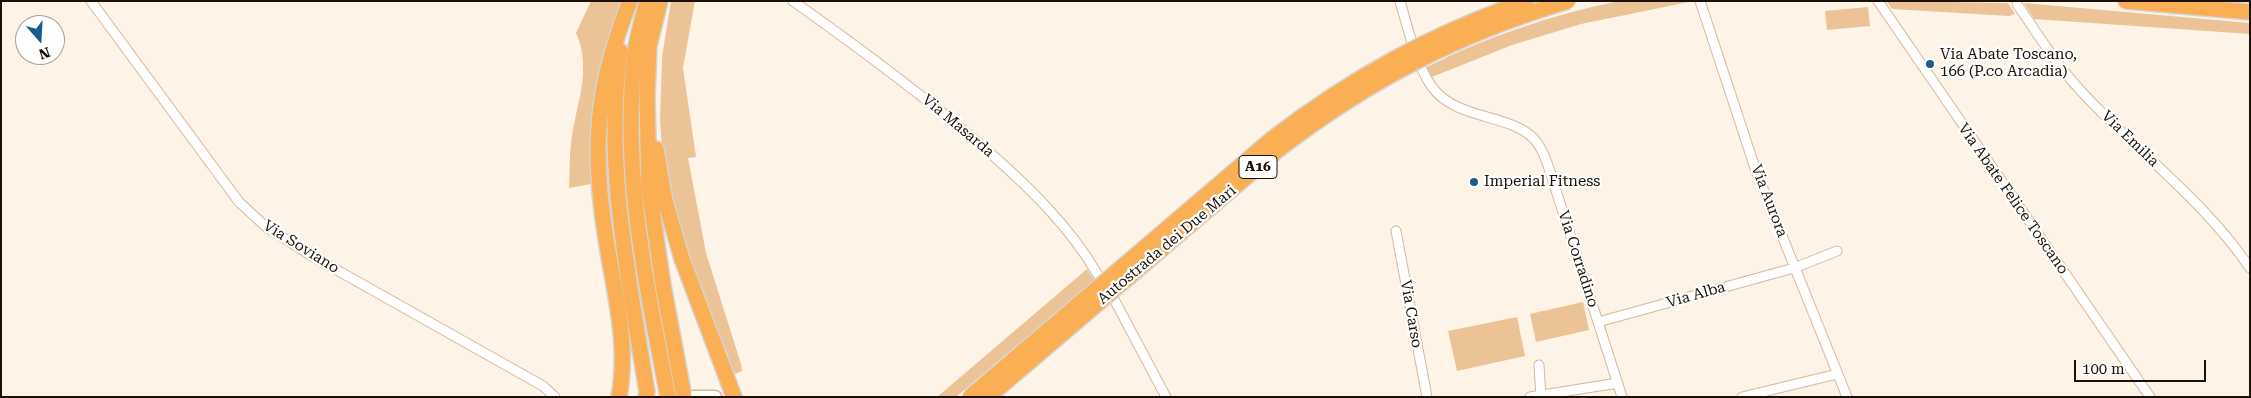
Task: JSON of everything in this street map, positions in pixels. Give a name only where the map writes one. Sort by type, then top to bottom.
[{"type":"highway","points":[[619,397],[624,349],[599,193],[597,134],[602,92],[608,64],[615,38],[631,1]]},
{"type":"highway","points":[[631,1],[622,38],[618,66],[615,133],[618,208],[646,397]]},
{"type":"highway","points":[[647,1],[635,51],[631,109],[634,198],[647,284],[668,397]]},
{"type":"highway","points":[[660,1],[649,46],[647,97],[649,189],[663,286],[684,397]]},
{"type":"highway","name":"Autostrada dei Due Mari","points":[[970,397],[1272,139],[1311,109],[1352,82],[1405,52],[1485,16],[1526,1]]},
{"type":"highway","name":"Autostrada dei Due Mari","points":[[988,397],[1279,149],[1318,119],[1384,77],[1446,46],[1489,27],[1568,1]]},
{"type":"highway","points":[[2126,1],[2250,12]]},
{"type":"highway","points":[[647,97],[665,202],[682,259],[734,397]]},
{"type":"street","name":"Via Soviano","points":[[91,1],[239,202],[265,226],[390,300],[543,386],[556,397]]},
{"type":"street","name":"Via Masarda","points":[[793,1],[891,71],[944,112],[1011,171],[1060,222],[1085,252],[1098,275]]},
{"type":"street","name":"Via Corradino","points":[[1400,1],[1431,86],[1456,106],[1470,113],[1526,132],[1541,149],[1622,397]]},
{"type":"street","name":"Via Aurora","points":[[1700,1],[1756,171],[1847,397]]},
{"type":"street","name":"Via Abate Felice Toscano","points":[[1878,1],[2150,397]]},
{"type":"street","name":"Via Emilia","points":[[2017,4],[2079,89],[2168,175],[2214,224],[2250,268]]},
{"type":"street","name":"Via Carso","points":[[1396,231],[1427,397]]},
{"type":"street","name":"Via Alba","points":[[1598,322],[1794,268],[1837,251]]},
{"type":"street","points":[[1115,301],[1166,397]]},
{"type":"street","points":[[1539,365],[1541,396]]},
{"type":"street","points":[[1742,397],[1837,374]]},
{"type":"street","points":[[1530,397],[1618,383]]},
{"type":"street","points":[[693,397],[715,397]]},
{"type":"shaded area","points":[[591,1],[625,1],[593,119],[590,157],[591,184],[569,188],[571,145],[581,94],[583,69],[583,57],[576,33]]},
{"type":"shaded area","points":[[671,1],[695,1],[683,68],[696,157],[688,158],[706,253],[741,364],[742,371],[734,374],[729,371],[683,248],[663,163],[660,120],[662,57]]},
{"type":"shaded area","points":[[1619,1],[1689,2],[1581,24],[1512,45],[1432,77],[1427,67],[1497,36],[1569,13]]},
{"type":"shaded area","points":[[1886,1],[2008,3],[2015,14],[2009,16],[1892,9]]},
{"type":"shaded area","points":[[2024,3],[2250,23],[2250,34],[2034,19]]},
{"type":"shaded area","points":[[1868,7],[1870,26],[1827,30],[1825,11]]},
{"type":"shaded area","points":[[1087,269],[1094,280],[956,397],[937,397]]},
{"type":"shaded area","points":[[1583,302],[1589,330],[1536,342],[1530,314]]},
{"type":"shaded area","points":[[1517,317],[1525,356],[1457,371],[1448,331]]},
{"type":"place","name":"Via Abate Toscano, 166 (P.co Arcadia)","points":[[1930,64]]},
{"type":"place","name":"Imperial Fitness","points":[[1474,182]]}]
